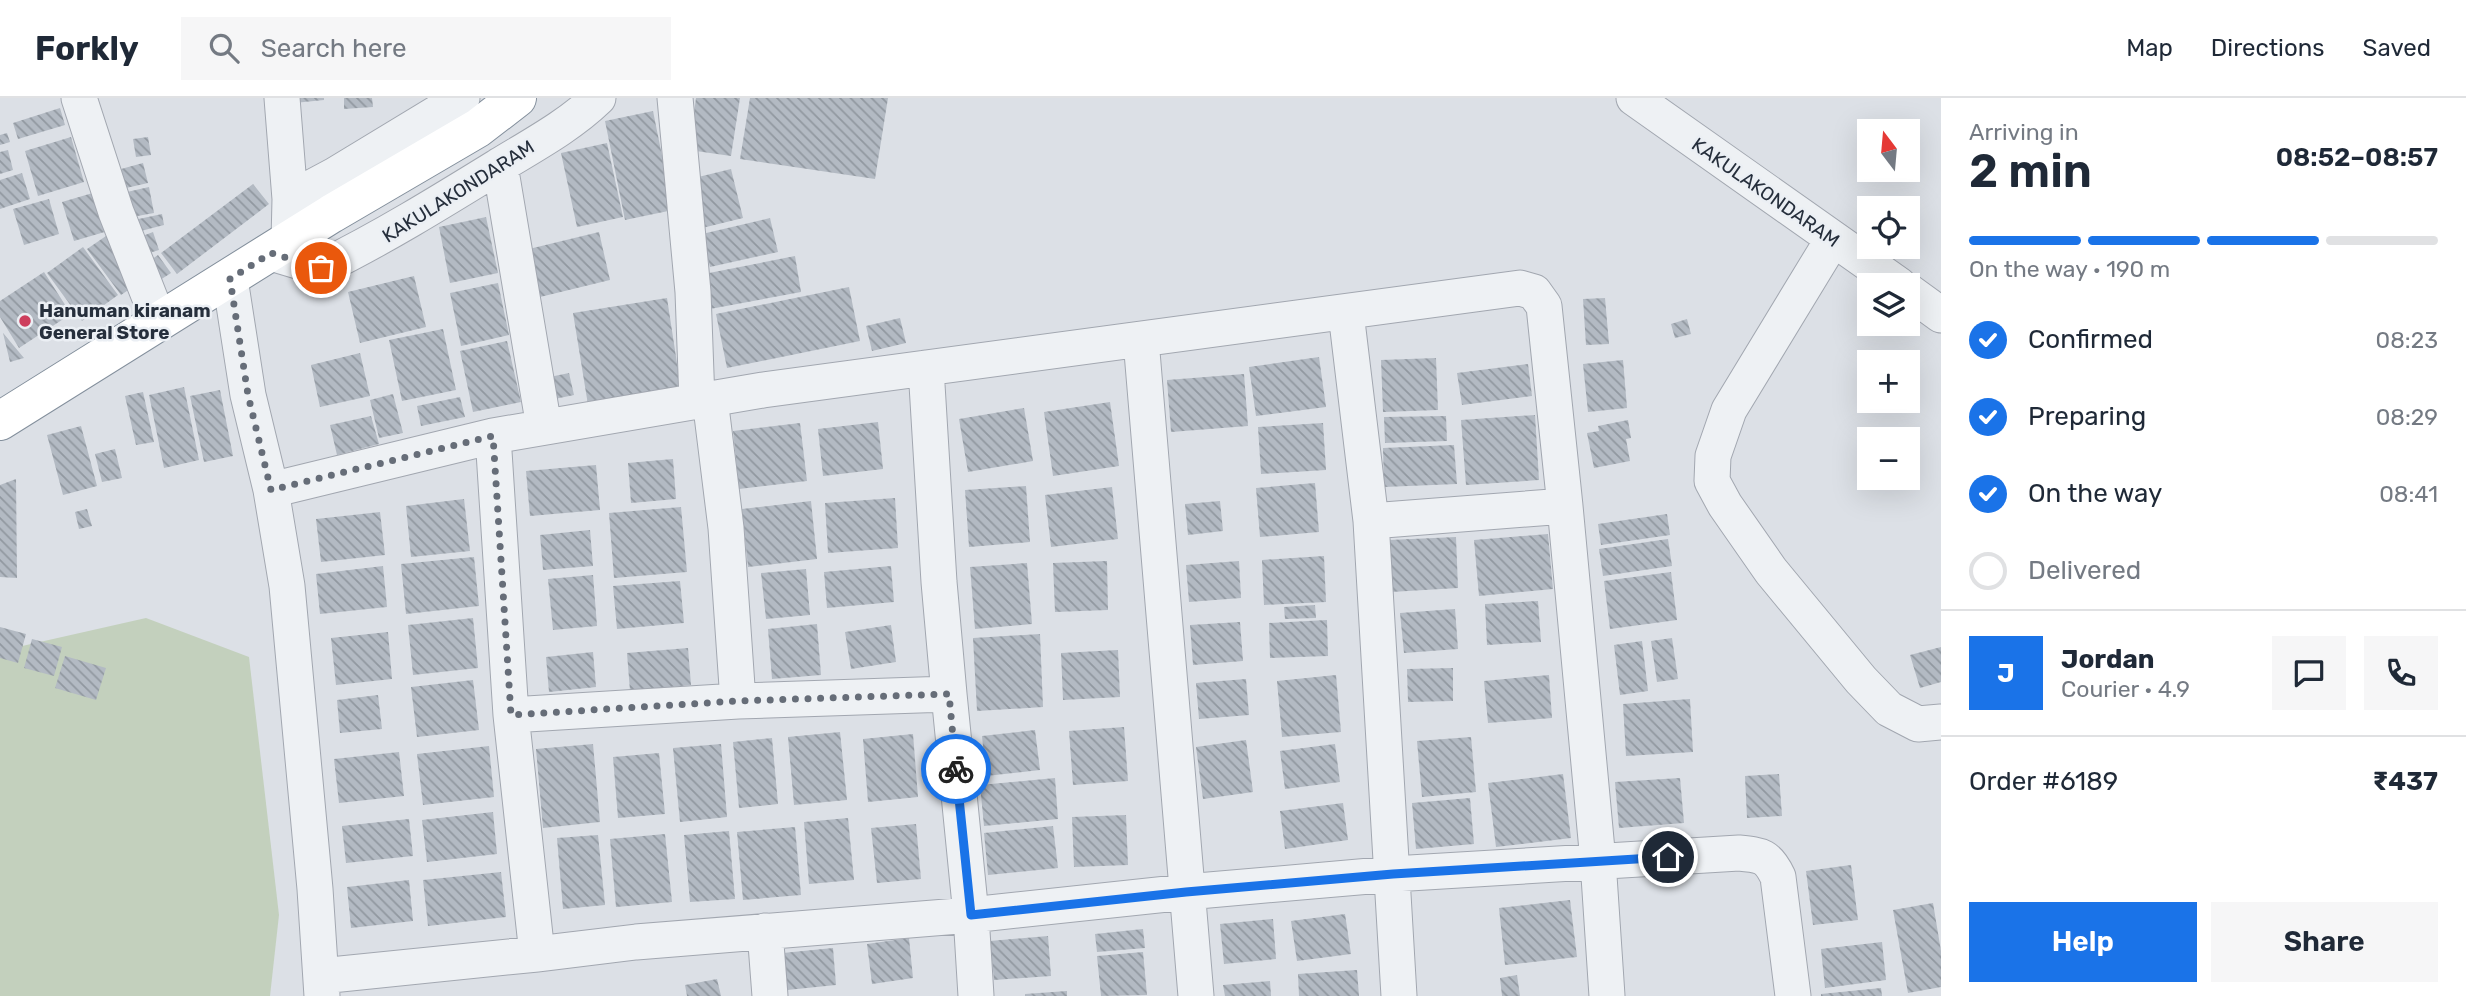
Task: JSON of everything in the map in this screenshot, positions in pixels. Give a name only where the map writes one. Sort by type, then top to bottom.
[{"type":"highway","points":[[0,421],[331,214],[478,128],[517,98]]},
{"type":"street","points":[[79,98],[116,212],[159,321]]},
{"type":"street","points":[[280,247],[290,199],[282,98]]},
{"type":"street","points":[[290,199],[463,98]]},
{"type":"street","name":"KAKULAKONDARAM","points":[[280,247],[321,268],[380,239],[579,116],[598,98]]},
{"type":"street","points":[[675,98],[704,400],[726,528],[738,701]]},
{"type":"street","name":"KAKULAKONDARAM","points":[[1634,98],[1882,273]]},
{"type":"street","points":[[500,165],[544,428]]},
{"type":"street","points":[[1833,239],[1729,410],[1713,456],[1712,481],[1725,505],[1771,570],[1861,680],[1889,709],[1918,723],[1941,722]]},
{"type":"street","points":[[230,279],[248,395],[271,490],[287,586],[315,889],[321,986],[636,942],[971,915],[1186,892],[1393,874],[1739,853],[1759,855],[1771,862],[1778,877],[1793,996]]},
{"type":"street","points":[[271,490],[493,436],[704,400],[1520,288],[1534,292],[1544,306],[1565,506],[1598,861],[1606,996]]},
{"type":"street","points":[[1920,300],[1941,315]]},
{"type":"street","points":[[1346,313],[1371,522],[1399,996]]},
{"type":"street","points":[[1141,340],[1196,996]]},
{"type":"street","points":[[926,368],[939,582],[971,915],[976,996]]},
{"type":"street","points":[[493,436],[511,715],[537,954]]},
{"type":"street","points":[[1371,522],[1565,506]]},
{"type":"street","points":[[511,715],[738,701],[949,694]]},
{"type":"street","points":[[765,931],[770,996]]},
{"type":"green space","points":[[146,618],[249,657],[279,915],[270,996],[0,996],[0,651]]},
{"type":"building","points":[[294,98],[324,98],[324,100],[294,103]]},
{"type":"building","points":[[344,98],[372,98],[373,107],[344,109]]},
{"type":"building","points":[[696,98],[740,98],[731,156],[689,150]]},
{"type":"building","points":[[750,98],[888,98],[875,179],[740,159]]},
{"type":"building","points":[[60,108],[65,125],[18,139],[13,123]]},
{"type":"building","points":[[653,111],[673,210],[625,220],[605,121]]},
{"type":"building","points":[[7,133],[10,142],[0,145],[0,135]]},
{"type":"building","points":[[71,137],[84,182],[38,196],[25,151]]},
{"type":"building","points":[[148,137],[151,155],[136,157],[133,139]]},
{"type":"building","points":[[607,143],[623,217],[577,227],[561,153]]},
{"type":"building","points":[[8,150],[13,170],[0,174],[0,152]]},
{"type":"building","points":[[143,163],[148,183],[126,188],[121,169]]},
{"type":"building","points":[[731,169],[743,218],[698,229],[686,180]]},
{"type":"building","points":[[22,173],[30,199],[0,209],[0,180]]},
{"type":"building","points":[[253,184],[269,204],[177,274],[161,253]]},
{"type":"building","points":[[149,187],[154,213],[132,217],[127,192]]},
{"type":"building","points":[[96,192],[108,231],[74,241],[62,202]]},
{"type":"building","points":[[49,199],[59,234],[24,245],[13,209]]},
{"type":"building","points":[[162,214],[164,225],[137,232],[134,220]]},
{"type":"building","points":[[486,217],[498,273],[450,283],[439,227]]},
{"type":"building","points":[[770,218],[778,252],[710,267],[702,234]]},
{"type":"building","points":[[153,232],[159,250],[146,254],[140,237]]},
{"type":"building","points":[[599,232],[610,280],[540,297],[529,249]]},
{"type":"building","points":[[106,236],[140,282],[121,295],[87,249]]},
{"type":"building","points":[[83,247],[118,295],[82,321],[47,273]]},
{"type":"building","points":[[158,255],[171,273],[160,280],[148,262]]},
{"type":"building","points":[[795,256],[801,292],[710,309],[704,274]]},
{"type":"building","points":[[44,272],[71,314],[19,348],[0,317],[0,301]]},
{"type":"building","points":[[414,276],[426,327],[360,343],[348,292]]},
{"type":"building","points":[[498,283],[509,335],[461,346],[450,293]]},
{"type":"building","points":[[849,287],[860,341],[727,368],[716,314]]},
{"type":"building","points":[[667,298],[682,396],[589,411],[573,313]]},
{"type":"building","points":[[1605,298],[1609,344],[1586,345],[1583,299]]},
{"type":"building","points":[[900,318],[906,343],[872,351],[866,326]]},
{"type":"building","points":[[1687,319],[1691,334],[1675,338],[1671,324]]},
{"type":"building","points":[[443,329],[456,390],[402,401],[389,340]]},
{"type":"building","points":[[3,333],[24,358],[10,362]]},
{"type":"building","points":[[507,341],[521,402],[473,412],[460,351]]},
{"type":"building","points":[[360,353],[370,396],[320,407],[311,365]]},
{"type":"building","points":[[1319,357],[1326,407],[1256,416],[1249,367]]},
{"type":"building","points":[[1436,358],[1438,410],[1383,412],[1381,360]]},
{"type":"building","points":[[1623,360],[1627,408],[1588,412],[1583,364]]},
{"type":"building","points":[[1528,364],[1532,396],[1462,405],[1457,373]]},
{"type":"building","points":[[569,373],[574,395],[545,401],[540,379]]},
{"type":"building","points":[[1244,374],[1248,426],[1171,432],[1167,380]]},
{"type":"building","points":[[184,387],[199,460],[164,468],[149,395]]},
{"type":"building","points":[[220,390],[233,456],[204,462],[190,396]]},
{"type":"building","points":[[143,392],[154,442],[136,445],[125,396]]},
{"type":"building","points":[[393,394],[403,433],[379,438],[370,400]]},
{"type":"building","points":[[460,397],[465,417],[421,426],[417,406]]},
{"type":"building","points":[[1110,402],[1119,466],[1053,476],[1044,412]]},
{"type":"building","points":[[1024,408],[1033,461],[968,472],[959,419]]},
{"type":"building","points":[[1535,415],[1539,480],[1466,485],[1461,420]]},
{"type":"building","points":[[371,416],[379,444],[337,455],[330,425]]},
{"type":"building","points":[[1446,416],[1447,441],[1385,443],[1384,417]]},
{"type":"building","points":[[1628,420],[1631,438],[1626,439],[1630,461],[1594,468],[1587,433],[1599,431],[1598,426]]},
{"type":"building","points":[[878,422],[883,469],[823,476],[818,429]]},
{"type":"building","points":[[800,423],[807,481],[739,489],[733,431]]},
{"type":"building","points":[[1323,423],[1326,470],[1261,474],[1258,427]]},
{"type":"building","points":[[81,426],[97,486],[63,495],[47,435]]},
{"type":"building","points":[[1454,445],[1457,484],[1384,487],[1383,448]]},
{"type":"building","points":[[115,449],[122,478],[102,482],[95,454]]},
{"type":"building","points":[[673,459],[676,499],[631,503],[628,463]]},
{"type":"building","points":[[596,465],[600,510],[530,516],[526,471]]},
{"type":"building","points":[[16,479],[17,578],[0,577],[0,485]]},
{"type":"building","points":[[1315,483],[1319,532],[1260,537],[1256,488]]},
{"type":"building","points":[[1026,486],[1030,542],[969,547],[965,490]]},
{"type":"building","points":[[1112,487],[1118,539],[1051,547],[1045,495]]},
{"type":"building","points":[[895,498],[898,548],[828,553],[825,503]]},
{"type":"building","points":[[464,499],[470,551],[411,557],[406,506]]},
{"type":"building","points":[[811,501],[817,559],[748,567],[742,509]]},
{"type":"building","points":[[1220,501],[1223,531],[1188,535],[1185,504]]},
{"type":"building","points":[[681,507],[687,572],[614,578],[609,513]]},
{"type":"building","points":[[87,509],[92,526],[79,529],[75,512]]},
{"type":"building","points":[[380,512],[385,555],[321,562],[316,519]]},
{"type":"building","points":[[1667,514],[1670,535],[1601,545],[1598,524]]},
{"type":"building","points":[[590,530],[593,566],[543,570],[540,535]]},
{"type":"building","points":[[1548,534],[1553,589],[1479,596],[1474,540]]},
{"type":"building","points":[[1456,537],[1458,588],[1391,592],[1389,540]]},
{"type":"building","points":[[1668,539],[1672,566],[1603,576],[1599,549]]},
{"type":"building","points":[[1324,556],[1326,602],[1264,605],[1262,560]]},
{"type":"building","points":[[474,557],[479,606],[406,614],[401,564]]},
{"type":"building","points":[[1107,561],[1108,610],[1055,612],[1053,563]]},
{"type":"building","points":[[1239,561],[1241,598],[1189,602],[1186,565]]},
{"type":"building","points":[[1027,563],[1032,624],[975,629],[970,567]]},
{"type":"building","points":[[383,566],[387,607],[320,614],[316,574]]},
{"type":"building","points":[[891,566],[894,602],[827,608],[824,572]]},
{"type":"building","points":[[806,569],[810,615],[766,619],[761,573]]},
{"type":"building","points":[[1671,572],[1677,620],[1610,629],[1604,581]]},
{"type":"building","points":[[593,575],[597,626],[553,630],[548,579]]},
{"type":"building","points":[[680,581],[684,623],[617,629],[613,586]]},
{"type":"building","points":[[1538,601],[1541,642],[1487,645],[1485,604]]},
{"type":"building","points":[[1315,605],[1316,618],[1285,619],[1284,607]]},
{"type":"building","points":[[1455,609],[1458,649],[1404,653],[1400,613]]},
{"type":"building","points":[[473,618],[478,668],[413,675],[408,625]]},
{"type":"building","points":[[1327,620],[1328,656],[1270,658],[1269,623]]},
{"type":"building","points":[[1240,622],[1243,661],[1193,665],[1190,625]]},
{"type":"building","points":[[817,624],[821,675],[772,679],[768,629]]},
{"type":"building","points":[[891,625],[896,662],[851,669],[845,632]]},
{"type":"building","points":[[0,627],[26,634],[18,663],[0,658]]},
{"type":"building","points":[[388,632],[392,679],[336,685],[331,638]]},
{"type":"building","points":[[1040,634],[1043,707],[977,711],[973,638]]},
{"type":"building","points":[[1672,638],[1678,679],[1657,682],[1651,641]]},
{"type":"building","points":[[32,639],[62,647],[54,676],[24,668]]},
{"type":"building","points":[[1642,641],[1648,691],[1620,695],[1614,645]]},
{"type":"building","points":[[1941,647],[1941,682],[1920,688],[1910,655]]},
{"type":"building","points":[[688,648],[691,685],[630,691],[627,653]]},
{"type":"building","points":[[1118,650],[1120,697],[1063,700],[1061,653]]},
{"type":"building","points":[[593,652],[596,687],[549,692],[546,657]]},
{"type":"building","points":[[65,656],[106,668],[96,700],[55,688]]},
{"type":"building","points":[[1453,668],[1453,701],[1408,702],[1407,669]]},
{"type":"building","points":[[1336,675],[1341,732],[1282,737],[1277,681]]},
{"type":"building","points":[[1549,675],[1552,718],[1488,723],[1484,681]]},
{"type":"building","points":[[1246,679],[1249,715],[1199,719],[1196,683]]},
{"type":"building","points":[[473,680],[479,730],[417,737],[411,687]]},
{"type":"building","points":[[378,695],[382,729],[340,733],[337,700]]},
{"type":"building","points":[[1690,699],[1693,752],[1626,756],[1623,704]]},
{"type":"building","points":[[1124,727],[1128,781],[1073,785],[1069,731]]},
{"type":"building","points":[[1035,730],[1040,770],[986,776],[982,736]]},
{"type":"building","points":[[840,732],[847,800],[794,805],[788,737]]},
{"type":"building","points":[[913,734],[918,797],[868,802],[863,739]]},
{"type":"building","points":[[1471,737],[1476,792],[1422,797],[1417,741]]},
{"type":"building","points":[[772,738],[778,804],[739,808],[733,742]]},
{"type":"building","points":[[1246,740],[1253,792],[1203,799],[1196,747]]},
{"type":"building","points":[[593,744],[600,822],[543,828],[536,749]]},
{"type":"building","points":[[721,744],[727,817],[680,822],[673,748]]},
{"type":"building","points":[[1335,744],[1340,782],[1285,789],[1280,751]]},
{"type":"building","points":[[489,746],[494,797],[423,805],[417,754]]},
{"type":"building","points":[[399,752],[404,796],[339,803],[334,759]]},
{"type":"building","points":[[659,753],[665,814],[618,818],[613,757]]},
{"type":"building","points":[[1563,774],[1571,838],[1496,847],[1488,783]]},
{"type":"building","points":[[1779,774],[1782,816],[1747,818],[1745,776]]},
{"type":"building","points":[[1055,778],[1058,819],[984,826],[980,785]]},
{"type":"building","points":[[1680,778],[1684,823],[1619,828],[1615,782]]},
{"type":"building","points":[[1470,798],[1474,844],[1416,849],[1412,803]]},
{"type":"building","points":[[1343,803],[1348,840],[1285,849],[1280,811]]},
{"type":"building","points":[[493,812],[497,854],[427,862],[422,820]]},
{"type":"building","points":[[1126,815],[1128,865],[1074,867],[1072,817]]},
{"type":"building","points":[[848,818],[854,880],[809,884],[804,822]]},
{"type":"building","points":[[409,819],[413,856],[346,863],[342,826]]},
{"type":"building","points":[[916,824],[921,879],[877,883],[871,828]]},
{"type":"building","points":[[1053,826],[1058,868],[988,875],[984,833]]},
{"type":"building","points":[[795,827],[801,895],[743,900],[737,832]]},
{"type":"building","points":[[729,831],[735,899],[690,902],[684,835]]},
{"type":"building","points":[[665,834],[672,902],[616,907],[610,839]]},
{"type":"building","points":[[598,835],[605,905],[563,909],[557,838]]},
{"type":"building","points":[[1851,865],[1858,920],[1813,925],[1806,871]]},
{"type":"building","points":[[501,872],[506,917],[428,926],[423,880]]},
{"type":"building","points":[[409,880],[413,921],[351,928],[347,887]]},
{"type":"building","points":[[1570,900],[1577,957],[1505,965],[1499,908]]},
{"type":"building","points":[[1933,903],[1941,951],[1941,987],[1908,993],[1893,910]]},
{"type":"building","points":[[1345,914],[1351,954],[1297,961],[1291,921]]},
{"type":"building","points":[[1273,919],[1276,959],[1224,964],[1220,924]]},
{"type":"building","points":[[1143,929],[1145,948],[1097,952],[1095,934]]},
{"type":"building","points":[[1048,936],[1051,976],[994,980],[990,941]]},
{"type":"building","points":[[909,938],[913,978],[872,984],[867,944]]},
{"type":"building","points":[[1882,942],[1886,980],[1825,988],[1821,949]]},
{"type":"building","points":[[833,948],[836,985],[787,990],[783,953]]},
{"type":"building","points":[[1143,952],[1147,995],[1101,996],[1097,956]]},
{"type":"building","points":[[1357,970],[1359,996],[1299,996],[1298,974]]},
{"type":"building","points":[[1517,975],[1520,996],[1502,996],[1500,978]]},
{"type":"building","points":[[717,979],[721,996],[687,996],[685,985]]},
{"type":"building","points":[[1270,981],[1271,996],[1225,996],[1223,985]]},
{"type":"building","points":[[1881,988],[1882,996],[1821,996],[1821,994]]},
{"type":"building","points":[[1067,991],[1067,996],[1025,996],[1025,994]]},
{"type":"way so far","points":[[321,268],[271,253],[230,279],[248,395],[271,490],[493,436],[511,715],[738,701],[949,694],[956,769]]},
{"type":"place","name":"Hanuman kiranam General Store","points":[[25,321]]},
{"type":"route","points":[[956,769],[971,915],[1186,892],[1393,874],[1668,857]]}]
